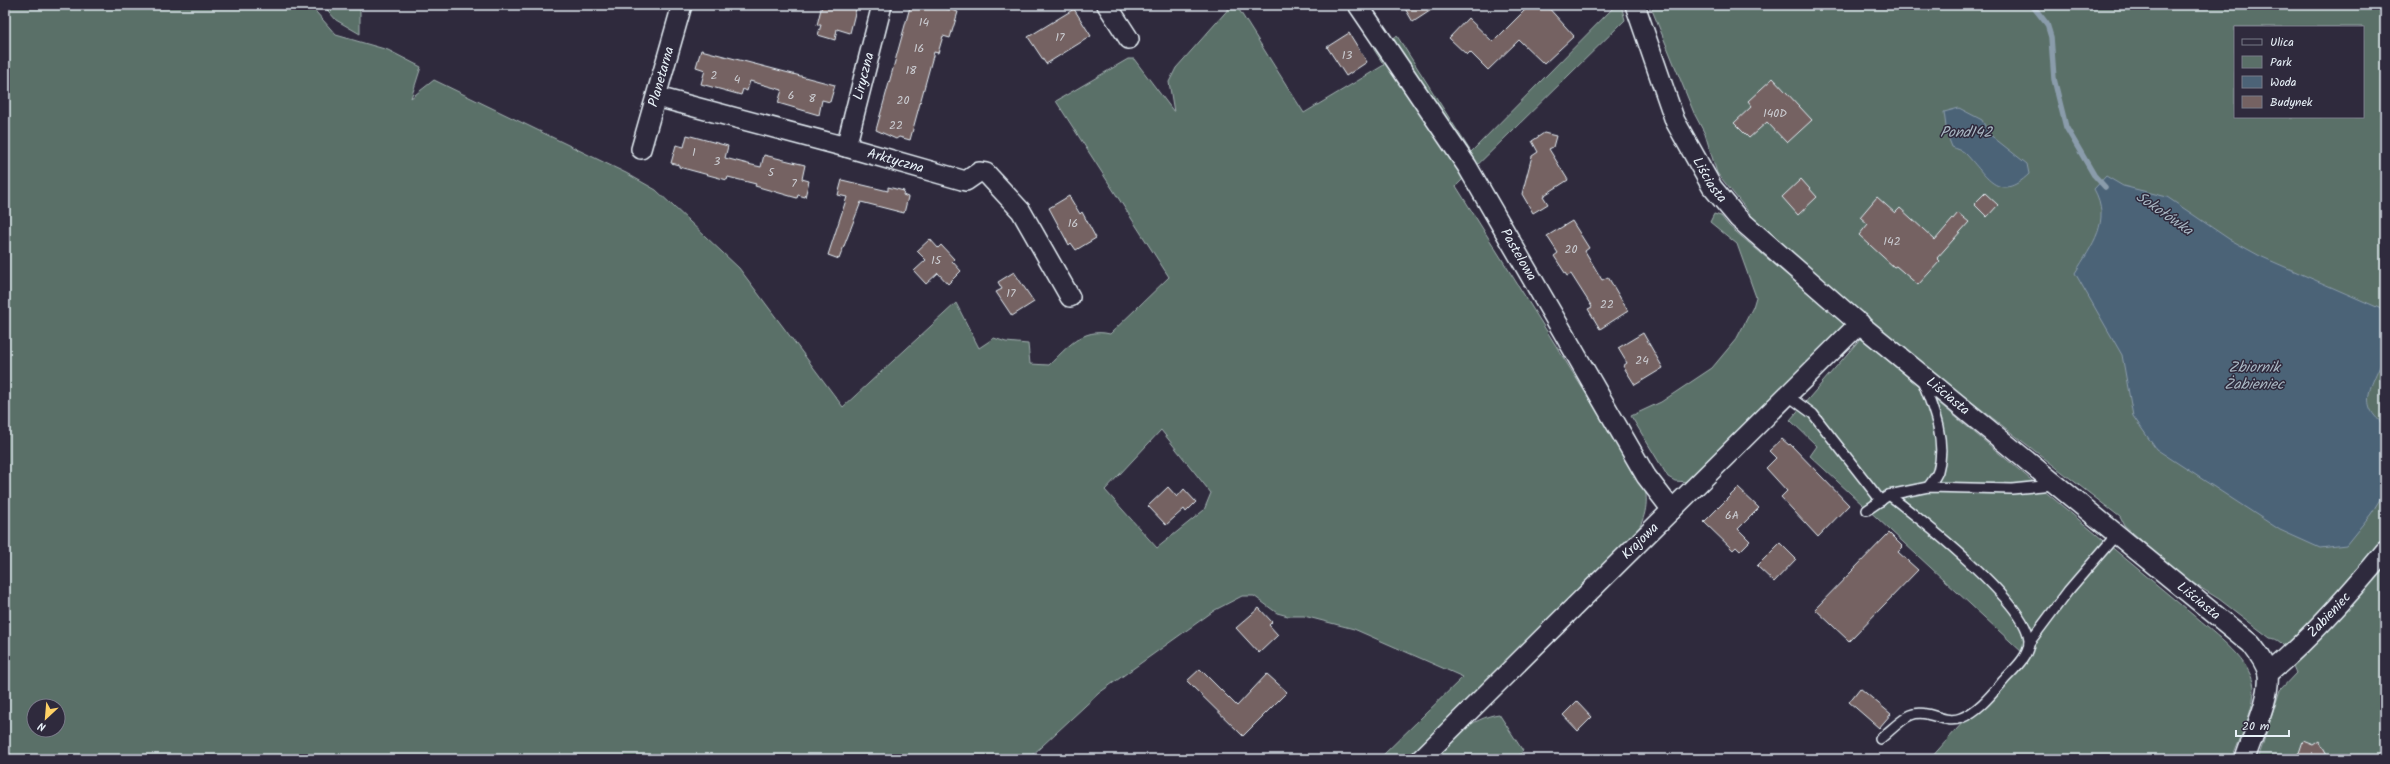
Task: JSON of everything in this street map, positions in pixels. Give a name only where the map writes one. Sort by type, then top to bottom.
[{"type":"street","name":"Planetarna","points":[[641,149],[682,5]]},
{"type":"street","name":"Liryczna","points":[[846,146],[882,5]]},
{"type":"street","points":[[1106,5],[1129,39]]},
{"type":"street","name":"Pastelowa","points":[[1358,5],[1467,166],[1646,476],[1672,510]]},
{"type":"street","name":"Liściasta","points":[[1635,5],[1674,121],[1712,187],[1738,218],[1759,238],[1918,372],[2251,644],[2262,658],[2268,674]]},
{"type":"street","name":"Arktyczna","points":[[657,97],[846,146],[966,181],[979,172],[986,173],[1021,211],[1070,297]]},
{"type":"street","name":"Krajowa","points":[[1421,759],[1860,323]]},
{"type":"street","name":"Żabieniec","points":[[2268,674],[2291,654],[2343,602],[2385,551]]},
{"type":"street","points":[[2244,759],[2267,688],[2268,674]]},
{"type":"lane","points":[[1918,372],[1932,407],[1939,432],[1940,456],[1938,472],[1928,487]]},
{"type":"lane","points":[[1787,395],[1813,414],[1881,501]]},
{"type":"lane","points":[[1867,510],[1889,495],[1928,487],[2012,489],[2057,484]]},
{"type":"lane","points":[[1889,495],[1917,516],[2003,594],[2026,627],[2029,643]]},
{"type":"lane","points":[[1880,739],[1911,715],[1923,713],[1949,721],[1962,718],[1982,705],[2023,659],[2029,643],[2068,591],[2117,534]]},
{"type":"green space","points":[[5,5],[310,5],[336,35],[388,50],[421,67],[411,98],[434,80],[626,173],[656,190],[739,268],[843,407],[956,303],[979,348],[994,338],[1006,342],[1028,344],[1030,364],[1049,365],[1076,340],[1083,336],[1100,333],[1110,334],[1169,277],[1056,101],[1128,59],[1134,59],[1174,112],[1169,82],[1176,68],[1232,5],[1236,5],[1304,113],[1384,65],[1373,48],[1397,36],[1471,152],[1616,5],[1621,5],[1625,20],[1456,186],[1645,488],[1646,509],[1639,528],[1632,540],[1416,759],[1379,759],[1463,677],[1354,629],[1304,616],[1288,616],[1277,613],[1254,596],[1242,596],[1215,610],[1099,693],[1028,759],[5,759]],"holes":[[[1161,430],[1211,493],[1204,510],[1157,548],[1105,490]]]},
{"type":"green space","points":[[323,5],[360,5],[360,34],[336,20]]},
{"type":"green space","points":[[1650,5],[2385,5],[2385,759],[2258,759],[2280,690],[2296,673],[2284,646],[2275,639],[2270,638],[2219,599],[2183,577],[2124,525],[2120,517],[1861,316],[1764,231],[1717,173],[1705,134],[1694,113]]},
{"type":"green space","points":[[1714,214],[1721,216],[1729,226],[1846,325],[1689,482],[1675,481],[1668,477],[1631,416],[1661,402],[1712,368],[1737,338],[1753,307],[1756,297],[1737,244],[1710,222]]},
{"type":"green space","points":[[1861,338],[2232,649],[2248,670],[2253,681],[2254,692],[2251,709],[2232,759],[1930,759],[2024,654],[1810,456],[1817,446],[1790,420]]},
{"type":"green space","points":[[1499,714],[1523,751],[1515,759],[1426,759],[1441,745],[1469,725],[1489,716]]},
{"type":"water","name":"Pond142","points":[[1959,108],[1982,120],[1989,134],[2027,164],[2029,174],[2018,183],[2009,187],[2001,187],[1994,184],[1987,178],[1965,153],[1952,147],[1947,134],[1944,112]]},
{"type":"water","name":"Zbiornik Żabieniec","points":[[2106,176],[2123,186],[2167,197],[2229,239],[2260,256],[2379,308],[2385,314],[2385,348],[2370,388],[2369,398],[2370,407],[2375,416],[2385,425],[2385,491],[2371,514],[2346,545],[2320,548],[2280,530],[2156,449],[2133,416],[2122,355],[2075,273],[2088,253],[2098,232],[2101,212],[2099,201],[2094,189]]},
{"type":"building","points":[[822,5],[857,5],[850,33],[837,29],[835,40],[818,35],[821,25],[817,25]]},
{"type":"building","points":[[915,5],[933,5],[958,12],[950,38],[943,36],[938,53],[934,52],[910,140],[899,137],[896,139],[876,130],[910,7],[914,8]]},
{"type":"building","points":[[1403,5],[1439,5],[1413,22]]},
{"type":"building","points":[[1530,5],[1546,5],[1574,36],[1544,64],[1519,40],[1488,70],[1470,52],[1467,55],[1449,38],[1468,18],[1493,42]]},
{"type":"building","points":[[1074,9],[1091,36],[1046,64],[1028,37]]},
{"type":"building","points":[[1349,33],[1367,62],[1346,76],[1327,47]]},
{"type":"building","points":[[701,50],[835,85],[830,102],[822,100],[819,115],[778,103],[782,90],[750,81],[747,91],[743,89],[741,95],[701,84],[705,70],[696,67]]},
{"type":"building","points":[[1773,78],[1812,120],[1787,143],[1767,122],[1749,138],[1734,123],[1752,106],[1748,101]]},
{"type":"building","points":[[1544,133],[1556,136],[1553,147],[1549,149],[1568,180],[1543,196],[1548,204],[1533,213],[1522,194],[1532,156],[1538,152],[1532,141]]},
{"type":"building","points":[[687,135],[728,146],[725,158],[752,165],[761,167],[764,155],[805,165],[802,179],[809,181],[805,197],[798,195],[797,198],[755,186],[756,184],[728,177],[727,180],[679,167],[679,165],[671,163],[676,145],[684,147]]},
{"type":"building","points":[[1801,179],[1817,197],[1798,215],[1782,197]]},
{"type":"building","points":[[842,180],[888,191],[888,187],[904,191],[903,195],[908,197],[904,213],[861,202],[839,259],[828,255],[847,197],[838,195]]},
{"type":"building","points":[[1985,193],[1998,205],[1987,217],[1974,204]]},
{"type":"building","points":[[1069,196],[1080,214],[1082,212],[1096,238],[1076,250],[1071,243],[1069,245],[1049,208]]},
{"type":"building","points":[[1877,197],[1895,213],[1900,208],[1935,240],[1958,213],[1969,222],[1937,258],[1940,261],[1918,285],[1896,266],[1894,267],[1859,235],[1868,224],[1860,217]]},
{"type":"building","points":[[1572,221],[1589,248],[1585,251],[1602,280],[1608,277],[1628,311],[1600,329],[1588,309],[1592,307],[1571,274],[1567,276],[1554,256],[1558,253],[1547,236]]},
{"type":"building","points":[[930,239],[938,248],[941,245],[954,259],[952,261],[961,271],[948,284],[938,273],[926,284],[914,271],[926,260],[917,251]]},
{"type":"building","points":[[1014,272],[1034,302],[1012,316],[996,292],[1002,289],[998,282]]},
{"type":"building","points":[[1643,333],[1663,368],[1635,385],[1623,366],[1627,363],[1618,348]]},
{"type":"building","points":[[1782,439],[1789,445],[1790,444],[1849,505],[1818,537],[1781,497],[1787,491],[1766,468],[1776,458],[1769,451]]},
{"type":"building","points":[[1168,487],[1177,497],[1184,489],[1196,502],[1186,512],[1184,509],[1166,525],[1148,506]]},
{"type":"building","points":[[1738,488],[1759,508],[1738,529],[1750,541],[1740,551],[1736,547],[1733,550],[1704,522]]},
{"type":"building","points":[[1889,533],[1903,547],[1898,552],[1918,570],[1849,641],[1815,609]]},
{"type":"building","points":[[1780,543],[1796,559],[1774,582],[1757,566]]},
{"type":"building","points":[[1259,608],[1272,622],[1269,625],[1278,635],[1259,653],[1236,628]]},
{"type":"building","points":[[1200,669],[1237,706],[1267,674],[1287,692],[1243,736],[1187,681]]},
{"type":"building","points":[[1860,688],[1891,714],[1879,728],[1849,702]]},
{"type":"building","points":[[1577,701],[1592,717],[1578,731],[1563,715]]},
{"type":"building","points":[[2303,741],[2313,745],[2319,741],[2329,759],[2297,759]]},
{"type":"waterway","name":"Sokołówka","points":[[2032,5],[2047,24],[2051,37],[2054,79],[2066,127],[2094,175],[2105,187]]}]
